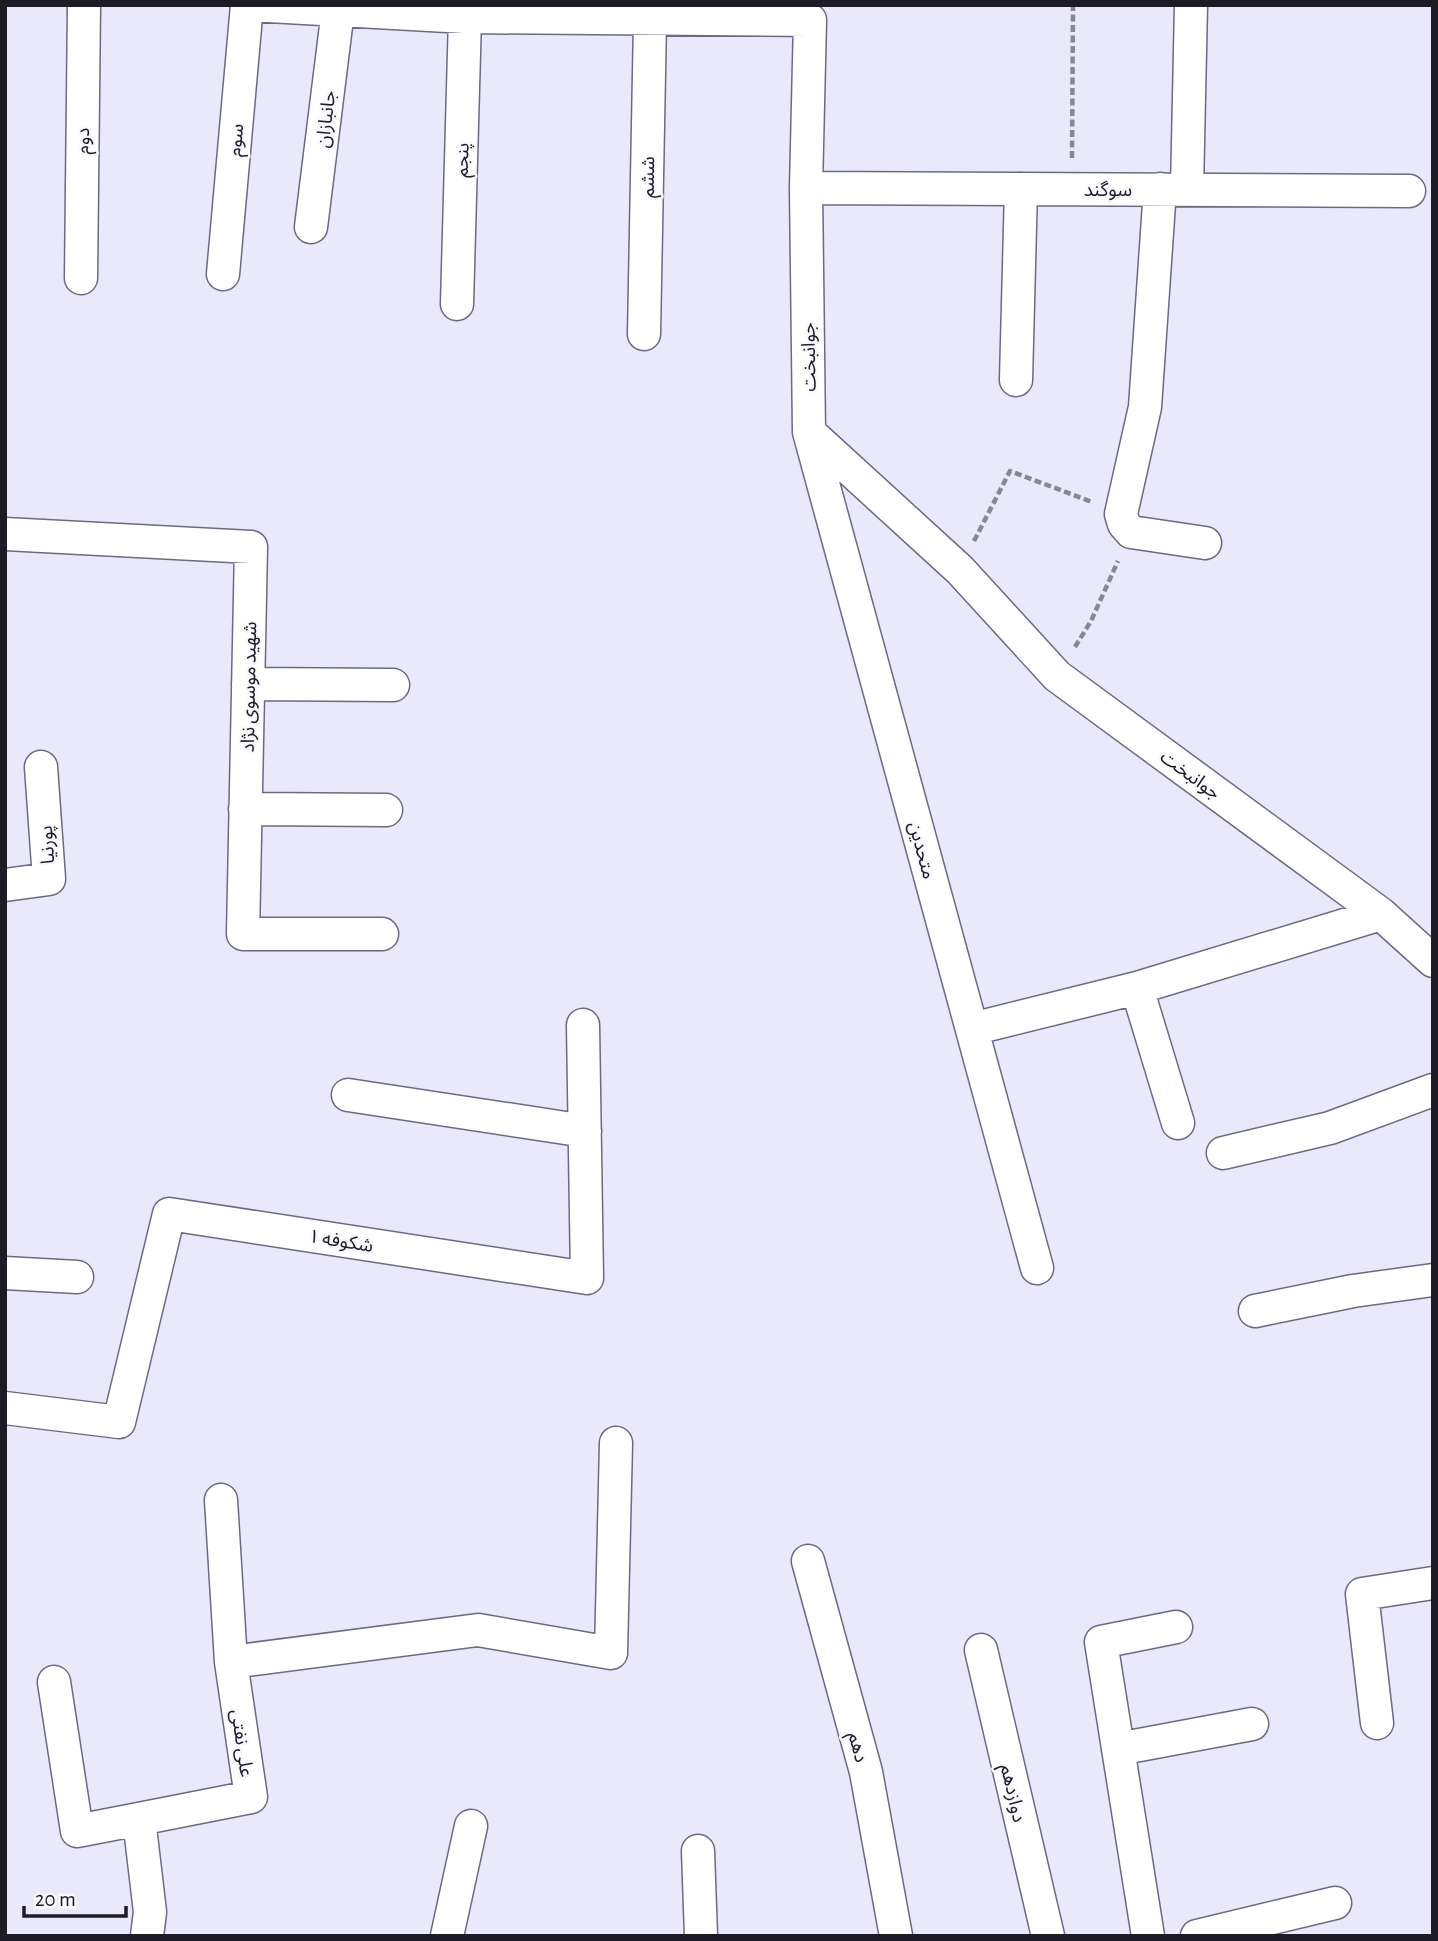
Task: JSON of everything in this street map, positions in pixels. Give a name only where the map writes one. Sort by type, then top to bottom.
[{"type":"street","name":"دوم","points":[[81,278],[84,5]]},
{"type":"street","name":"سوم","points":[[223,274],[247,5]]},
{"type":"street","name":"جوانبخت","points":[[252,5],[465,17],[650,21],[709,12],[810,20],[806,188],[809,432],[960,570],[1057,676],[1381,914],[1433,961]]},
{"type":"street","points":[[1191,5],[1173,189],[1145,407],[1126,523],[1205,543]]},
{"type":"street","name":"جانبازان","points":[[311,227],[338,10]]},
{"type":"street","name":"پنجم","points":[[457,304],[465,17]]},
{"type":"street","name":"ششم","points":[[644,334],[650,21]]},
{"type":"street","name":"سوگند","points":[[806,188],[1409,191]]},
{"type":"street","points":[[1016,380],[1021,189]]},
{"type":"street","name":"متحدین","points":[[809,432],[1037,1268]]},
{"type":"street","name":"شهید موسوی نژاد","points":[[5,534],[251,547],[243,934],[382,934]]},
{"type":"street","points":[[248,684],[393,685]]},
{"type":"street","name":"پورنیا","points":[[5,885],[49,879],[41,767]]},
{"type":"street","points":[[245,809],[386,810]]},
{"type":"street","points":[[972,1029],[1137,988],[1381,914]]},
{"type":"street","points":[[1137,988],[1178,1123]]},
{"type":"street","name":"شکوفه ۱","points":[[5,1408],[119,1422],[169,1214],[587,1278],[583,1025]]},
{"type":"street","points":[[1223,1153],[1330,1128],[1433,1090]]},
{"type":"street","points":[[348,1095],[585,1131]]},
{"type":"street","points":[[5,1273],[77,1277]]},
{"type":"street","points":[[1255,1311],[1353,1291],[1433,1280]]},
{"type":"street","points":[[232,1662],[478,1630],[611,1653],[616,1443]]},
{"type":"street","name":"علی نفتی","points":[[139,1819],[251,1797],[232,1662],[221,1500]]},
{"type":"street","name":"دهم","points":[[808,1561],[866,1772],[896,1936]]},
{"type":"street","points":[[1377,1723],[1362,1594],[1433,1583]]},
{"type":"street","points":[[1148,1936],[1101,1642],[1176,1627]]},
{"type":"street","name":"دوازدهم","points":[[981,1650],[1048,1936]]},
{"type":"street","points":[[54,1682],[77,1831],[139,1819],[150,1912],[147,1936]]},
{"type":"street","points":[[1118,1749],[1252,1724]]},
{"type":"street","points":[[447,1936],[471,1826]]},
{"type":"street","points":[[698,1851],[701,1936]]},
{"type":"street","points":[[1197,1936],[1335,1903]]},
{"type":"path","points":[[1072,189],[1073,5]]},
{"type":"path","points":[[960,570],[1010,471],[1126,523],[1091,621],[1057,676]]}]
